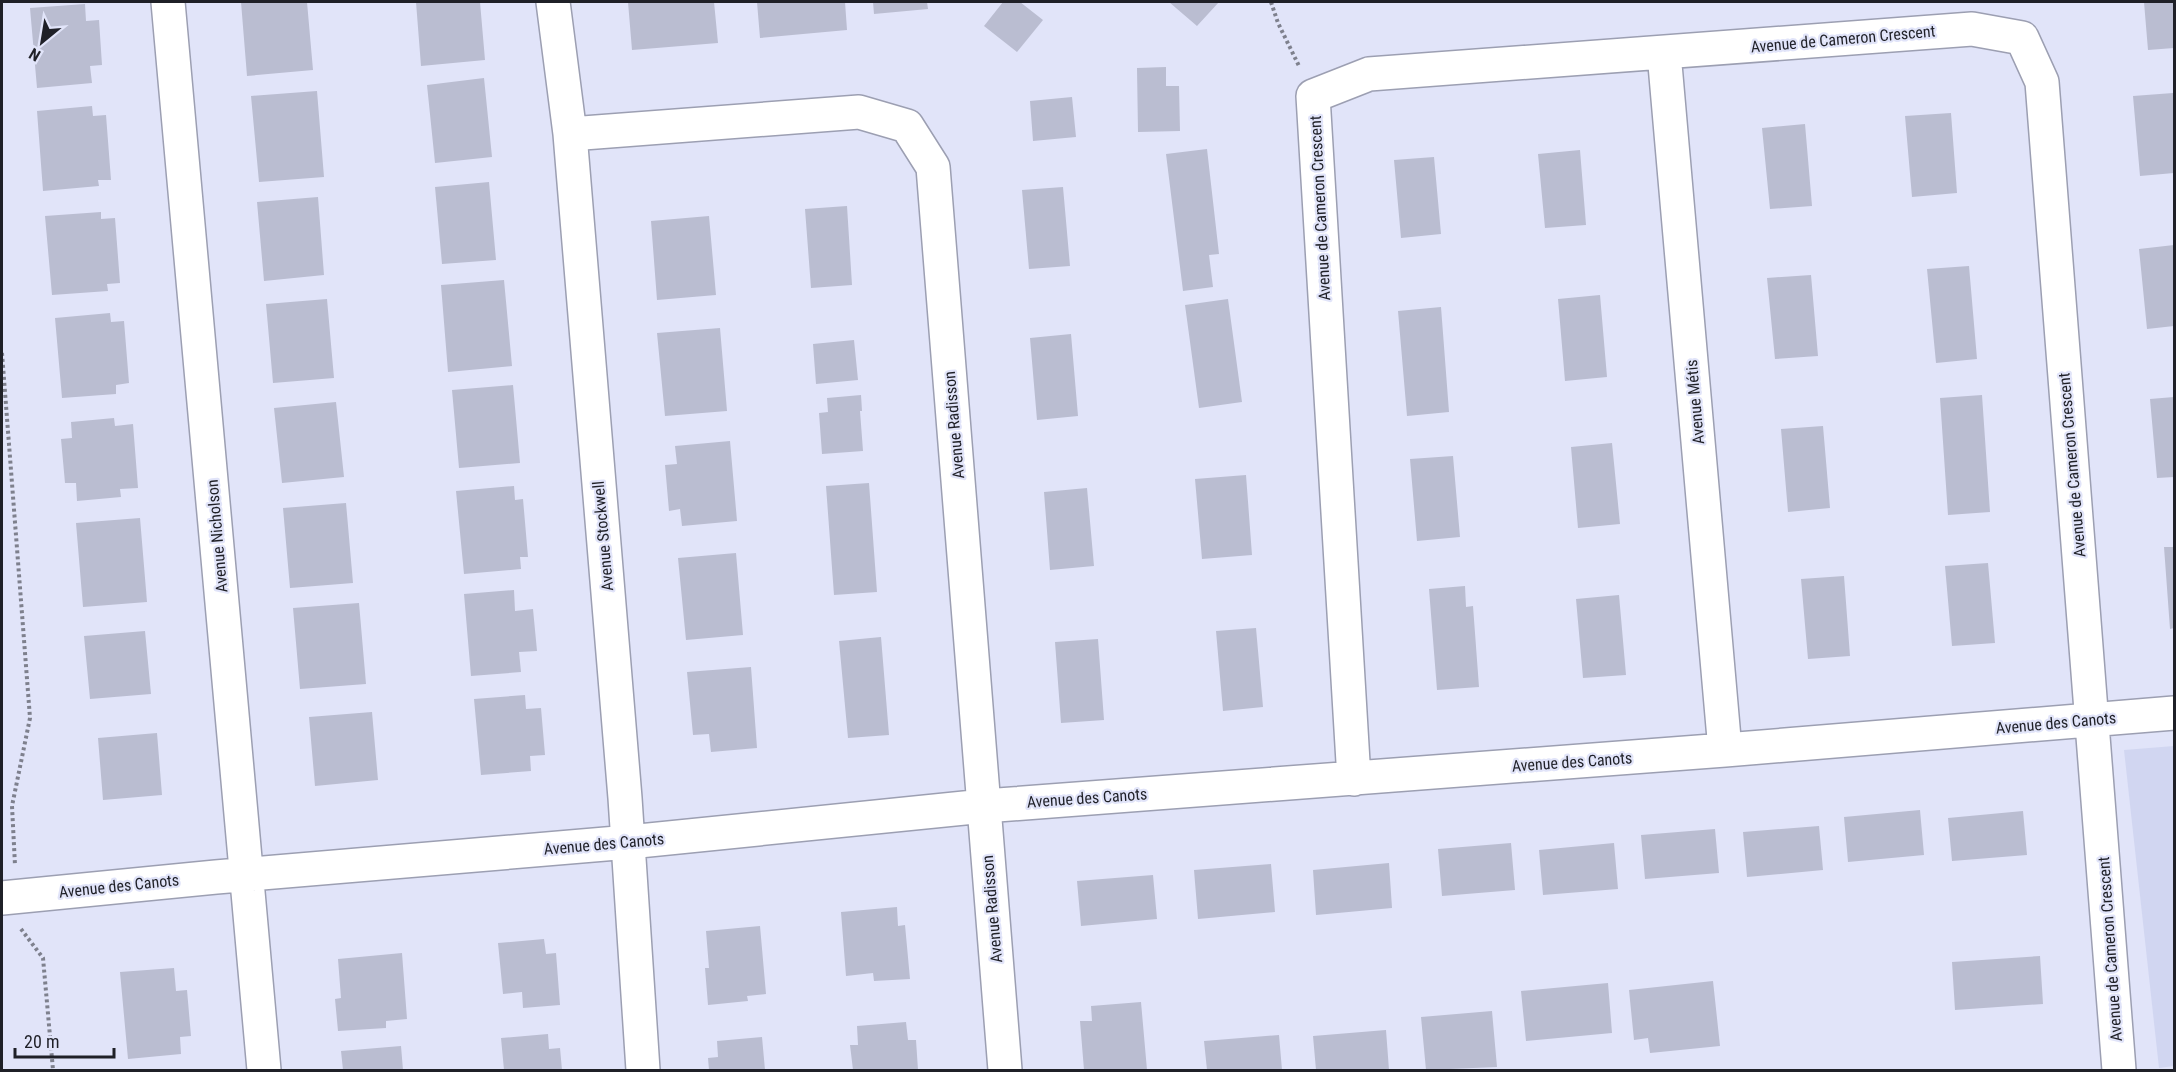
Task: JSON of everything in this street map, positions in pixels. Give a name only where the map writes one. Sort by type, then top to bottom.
[{"type":"street","name":"Avenue Nicholson","points":[[168,2],[264,1071]]},
{"type":"street","name":"Avenue Stockwell","points":[[554,2],[570,134],[629,842],[643,1071]]},
{"type":"street","name":"Avenue de Cameron Crescent","points":[[1354,779],[1313,96],[1369,74],[1972,28],[2022,38],[2042,82],[2119,1071]]},
{"type":"street","name":"Avenue Métis","points":[[1664,53],[1725,750]]},
{"type":"street","name":"Avenue Radisson","points":[[570,134],[859,112],[908,126],[933,167],[1005,1071]]},
{"type":"street","name":"Avenue des Canots","points":[[2,897],[629,842],[984,806],[1354,779],[2175,713]]},
{"type":"path","points":[[1271,2],[1278,23],[1313,96]]},
{"type":"path","points":[[2,353],[30,718],[12,806],[15,852]]},
{"type":"path","points":[[21,929],[43,958],[53,1071]]},
{"type":"shaded area","points":[[2174,746],[2174,1066],[2159,1068],[2124,750]]},
{"type":"building","points":[[241,2],[307,2],[313,70],[247,76]]},
{"type":"building","points":[[416,2],[480,2],[485,60],[421,66]]},
{"type":"building","points":[[628,2],[714,2],[718,43],[632,50]]},
{"type":"building","points":[[757,2],[845,2],[847,30],[760,38]]},
{"type":"building","points":[[873,2],[927,2],[928,9],[874,14]]},
{"type":"building","points":[[1003,2],[1020,2],[1043,20],[1017,52],[984,26]]},
{"type":"building","points":[[1169,2],[1219,2],[1197,26]]},
{"type":"building","points":[[2144,2],[2174,2],[2174,48],[2148,50]]},
{"type":"building","points":[[85,4],[86,21],[99,20],[102,65],[90,66],[92,83],[37,88],[30,8]]},
{"type":"building","points":[[1166,67],[1166,86],[1179,86],[1180,131],[1138,132],[1137,68]]},
{"type":"building","points":[[484,78],[492,157],[435,163],[427,85]]},
{"type":"building","points":[[317,91],[324,177],[259,182],[251,96]]},
{"type":"building","points":[[2173,93],[2174,173],[2140,176],[2133,96]]},
{"type":"building","points":[[1072,97],[1076,137],[1033,141],[1030,101]]},
{"type":"building","points":[[92,106],[93,116],[106,115],[111,180],[98,180],[99,186],[43,191],[37,111]]},
{"type":"building","points":[[1951,113],[1957,193],[1912,197],[1905,116]]},
{"type":"building","points":[[1805,124],[1812,206],[1770,209],[1762,128]]},
{"type":"building","points":[[1207,149],[1219,254],[1209,255],[1213,287],[1183,291],[1166,154]]},
{"type":"building","points":[[1580,150],[1586,225],[1545,228],[1538,154]]},
{"type":"building","points":[[1434,157],[1441,234],[1401,238],[1394,160]]},
{"type":"building","points":[[489,182],[496,260],[442,264],[435,187]]},
{"type":"building","points":[[1063,187],[1070,266],[1029,269],[1022,190]]},
{"type":"building","points":[[318,197],[324,275],[264,281],[257,202]]},
{"type":"building","points":[[847,206],[852,285],[811,288],[805,209]]},
{"type":"building","points":[[101,212],[101,219],[115,218],[120,283],[107,284],[108,291],[52,295],[45,216]]},
{"type":"building","points":[[709,216],[716,295],[657,300],[651,221]]},
{"type":"building","points":[[2174,245],[2174,326],[2147,329],[2139,249]]},
{"type":"building","points":[[1969,266],[1977,359],[1936,363],[1927,269]]},
{"type":"building","points":[[1811,275],[1818,356],[1775,359],[1767,278]]},
{"type":"building","points":[[504,280],[512,366],[448,372],[441,285]]},
{"type":"building","points":[[1600,295],[1607,377],[1565,381],[1558,299]]},
{"type":"building","points":[[327,299],[334,378],[273,383],[266,304]]},
{"type":"building","points":[[1228,299],[1242,402],[1199,408],[1185,305]]},
{"type":"building","points":[[1441,307],[1449,412],[1407,416],[1398,311]]},
{"type":"building","points":[[110,313],[111,322],[124,321],[129,383],[116,385],[116,394],[62,398],[55,318]]},
{"type":"building","points":[[720,328],[727,411],[665,416],[657,333]]},
{"type":"building","points":[[1071,334],[1078,416],[1037,420],[1030,338]]},
{"type":"building","points":[[854,340],[858,380],[816,384],[813,344]]},
{"type":"building","points":[[513,385],[520,463],[459,468],[452,390]]},
{"type":"building","points":[[861,395],[863,451],[822,454],[819,413],[828,412],[827,398]]},
{"type":"building","points":[[1982,395],[1990,512],[1948,515],[1940,398]]},
{"type":"building","points":[[2174,397],[2174,477],[2157,478],[2150,399]]},
{"type":"building","points":[[336,402],[344,477],[282,483],[274,408]]},
{"type":"building","points":[[114,418],[115,426],[133,424],[138,488],[120,489],[121,497],[77,501],[76,483],[65,483],[61,439],[72,438],[71,422]]},
{"type":"building","points":[[1823,426],[1830,508],[1788,512],[1781,429]]},
{"type":"building","points":[[730,441],[737,521],[682,526],[680,509],[669,511],[665,465],[677,464],[675,446]]},
{"type":"building","points":[[1612,443],[1620,524],[1578,528],[1571,447]]},
{"type":"building","points":[[1453,456],[1460,537],[1417,541],[1410,459]]},
{"type":"building","points":[[1246,475],[1252,555],[1202,559],[1195,479]]},
{"type":"building","points":[[869,483],[877,592],[834,595],[826,486]]},
{"type":"building","points":[[514,486],[515,500],[523,499],[528,557],[520,557],[521,569],[464,574],[456,491]]},
{"type":"building","points":[[1087,488],[1094,566],[1050,570],[1044,492]]},
{"type":"building","points":[[346,503],[353,583],[290,588],[283,508]]},
{"type":"building","points":[[140,518],[147,602],[83,607],[76,523]]},
{"type":"building","points":[[2164,547],[2174,547],[2174,628],[2170,629]]},
{"type":"building","points":[[736,553],[743,635],[686,640],[678,558]]},
{"type":"building","points":[[1988,563],[1995,643],[1952,646],[1945,566]]},
{"type":"building","points":[[1844,576],[1850,656],[1808,659],[1801,579]]},
{"type":"building","points":[[1465,586],[1466,607],[1473,606],[1479,687],[1437,690],[1429,589]]},
{"type":"building","points":[[514,590],[515,611],[533,609],[537,651],[519,652],[521,672],[471,676],[464,594]]},
{"type":"building","points":[[1619,595],[1626,675],[1583,678],[1576,599]]},
{"type":"building","points":[[359,603],[366,684],[300,689],[293,608]]},
{"type":"building","points":[[1256,628],[1263,707],[1223,711],[1216,631]]},
{"type":"building","points":[[145,631],[151,694],[90,699],[84,636]]},
{"type":"building","points":[[881,637],[889,735],[848,738],[839,641]]},
{"type":"building","points":[[1098,639],[1104,720],[1061,723],[1055,642]]},
{"type":"building","points":[[751,667],[757,748],[711,752],[709,734],[693,735],[687,672]]},
{"type":"building","points":[[525,695],[526,709],[541,708],[545,755],[530,756],[531,771],[481,775],[474,699]]},
{"type":"building","points":[[372,712],[378,780],[315,786],[309,717]]},
{"type":"building","points":[[157,733],[162,795],[103,800],[98,738]]},
{"type":"building","points":[[1920,810],[1924,855],[1848,862],[1844,817]]},
{"type":"building","points":[[2023,811],[2027,855],[1952,861],[1948,818]]},
{"type":"building","points":[[1819,826],[1823,870],[1747,877],[1743,832]]},
{"type":"building","points":[[1715,829],[1719,873],[1645,879],[1641,835]]},
{"type":"building","points":[[1511,843],[1515,890],[1442,896],[1438,849]]},
{"type":"building","points":[[1614,843],[1618,889],[1543,895],[1539,850]]},
{"type":"building","points":[[1389,863],[1392,908],[1316,915],[1313,870]]},
{"type":"building","points":[[1271,864],[1275,912],[1198,919],[1194,870]]},
{"type":"building","points":[[1153,875],[1157,919],[1081,926],[1077,881]]},
{"type":"building","points":[[897,907],[898,926],[905,925],[910,979],[874,981],[873,973],[846,976],[841,912]]},
{"type":"building","points":[[760,926],[766,994],[747,996],[748,1001],[708,1005],[705,968],[709,968],[706,931]]},
{"type":"building","points":[[544,939],[546,954],[556,953],[560,1005],[523,1008],[522,992],[503,994],[498,943]]},
{"type":"building","points":[[402,953],[407,1019],[386,1021],[386,1028],[338,1031],[335,999],[341,998],[338,959]]},
{"type":"building","points":[[2040,956],[2043,1004],[1955,1010],[1952,962]]},
{"type":"building","points":[[174,968],[176,991],[187,990],[191,1036],[180,1037],[181,1054],[128,1059],[120,972]]},
{"type":"building","points":[[1713,981],[1720,1046],[1650,1053],[1648,1038],[1634,1040],[1629,990]]},
{"type":"building","points":[[1608,983],[1612,1033],[1526,1041],[1521,991]]},
{"type":"building","points":[[1141,1002],[1147,1070],[1084,1070],[1080,1021],[1092,1021],[1091,1006]]},
{"type":"building","points":[[1492,1011],[1497,1067],[1426,1070],[1421,1017]]},
{"type":"building","points":[[906,1022],[908,1040],[916,1040],[918,1070],[853,1070],[850,1045],[858,1045],[857,1026]]},
{"type":"building","points":[[1386,1030],[1389,1070],[1316,1070],[1313,1036]]},
{"type":"building","points":[[548,1034],[549,1049],[560,1048],[562,1070],[504,1070],[501,1038]]},
{"type":"building","points":[[1279,1035],[1282,1070],[1207,1070],[1204,1041]]},
{"type":"building","points":[[762,1037],[765,1070],[709,1070],[708,1058],[718,1057],[717,1041]]},
{"type":"building","points":[[401,1046],[403,1070],[343,1070],[341,1051]]}]
